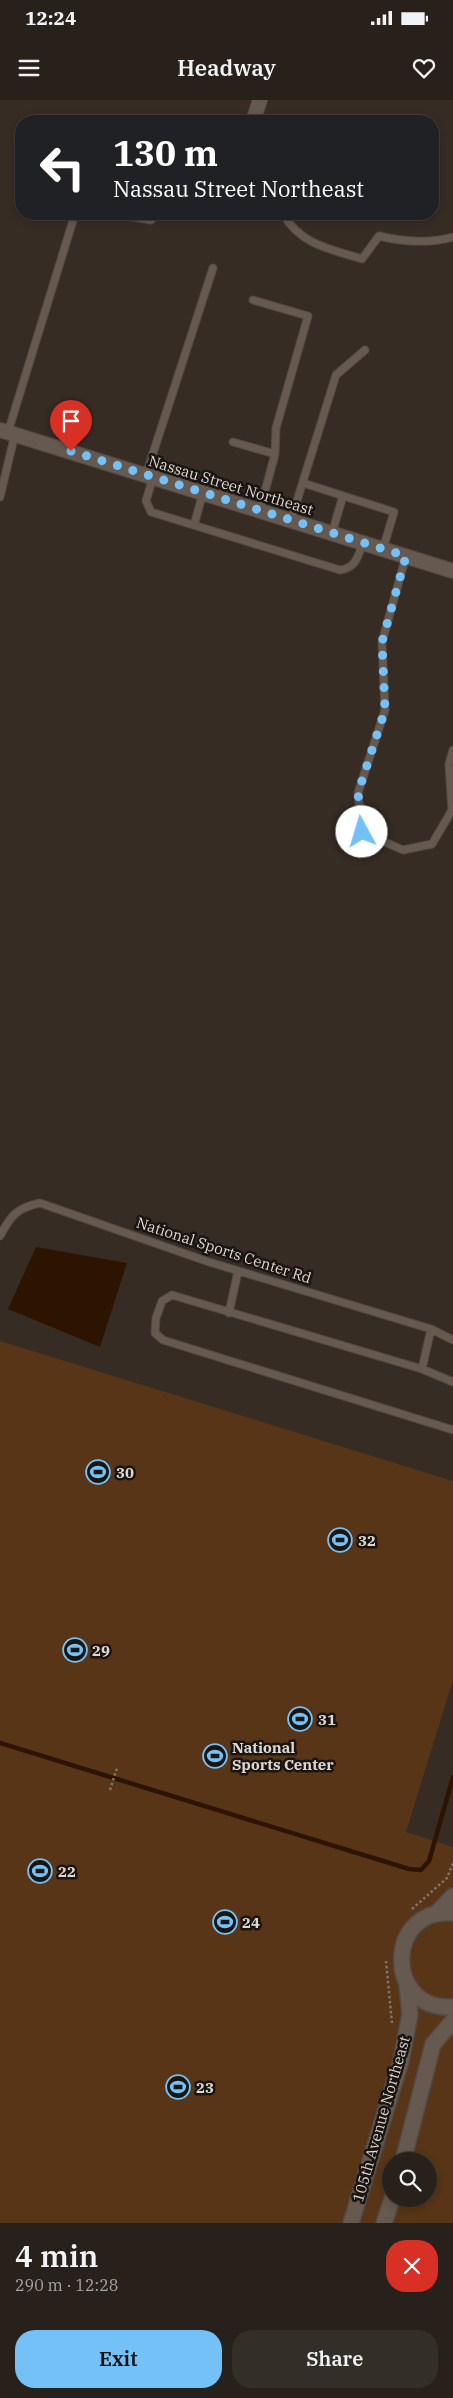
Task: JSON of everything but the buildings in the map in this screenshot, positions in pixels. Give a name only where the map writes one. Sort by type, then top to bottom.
[{"type":"street","points":[[255,115],[260,100]]},
{"type":"street","name":"Nassau Street Northeast","points":[[8,432],[453,571]]},
{"type":"street","name":"105th Avenue Northeast","points":[[436,1914],[453,1896]]},
{"type":"street","name":"105th Avenue Northeast","points":[[351,2223],[401,2061],[410,2014],[407,1985],[401,1968],[401,1950],[408,1934],[420,1921],[436,1914],[453,1913]]},
{"type":"street","points":[[407,1985],[417,1996],[429,2004],[453,2006]]},
{"type":"street","name":"105th Avenue Northeast","points":[[405,2152],[433,2044],[453,2022]]},
{"type":"street","points":[[384,2223],[389,2207]]},
{"type":"lane","points":[[0,497],[8,432],[73,220]]},
{"type":"lane","points":[[287,220],[292,229],[313,244],[362,259],[379,236],[401,242],[437,242],[453,237]]},
{"type":"lane","points":[[213,268],[149,476],[146,501],[151,512],[340,570],[349,569],[355,564],[363,543]]},
{"type":"lane","points":[[253,300],[308,316],[276,428],[275,454],[260,510]]},
{"type":"lane","points":[[291,520],[336,375],[366,350]]},
{"type":"lane","points":[[233,442],[275,454]]},
{"type":"lane","points":[[303,483],[394,512],[383,549]]},
{"type":"lane","points":[[194,525],[203,493]]},
{"type":"lane","points":[[332,533],[343,496]]},
{"type":"lane","points":[[406,556],[382,642],[385,710],[358,793],[362,832],[403,850],[432,844],[452,810],[449,764],[453,750]]},
{"type":"lane","name":"National Sports Center Rd","points":[[0,1236],[6,1224],[22,1207],[40,1203],[238,1271],[431,1329],[453,1340]]},
{"type":"lane","points":[[229,1313],[238,1271]]},
{"type":"lane","points":[[453,1382],[422,1369],[172,1295],[162,1301],[156,1318],[156,1333],[164,1340],[453,1430]]},
{"type":"lane","points":[[422,1369],[431,1329]]},
{"type":"path","points":[[110,1790],[118,1768]]},
{"type":"path","points":[[409,1911],[446,1878],[453,1864]]},
{"type":"path","points":[[387,1954],[386,1963],[392,2026]]},
{"type":"shaded area","points":[[36,1247],[127,1263],[100,1347],[8,1309]]},
{"type":"shaded area","name":"National Sports Center","points":[[0,1341],[453,1481],[453,1680],[406,1832],[453,1847],[453,2223],[0,2223]]},
{"type":"waterway","points":[[0,1743],[409,1869],[421,1870],[429,1861],[453,1777]]},
{"type":"place","name":"30","points":[[98,1472]]},
{"type":"place","name":"32","points":[[340,1540]]},
{"type":"place","name":"29","points":[[75,1650]]},
{"type":"place","name":"31","points":[[300,1719]]},
{"type":"place","name":"National Sports Center","points":[[215,1756]]},
{"type":"place","name":"22","points":[[40,1871]]},
{"type":"place","name":"24","points":[[225,1922]]},
{"type":"place","name":"23","points":[[178,2087]]},
{"type":"route","points":[[71,451],[406,556],[382,642],[385,710],[358,793],[362,832]]}]
